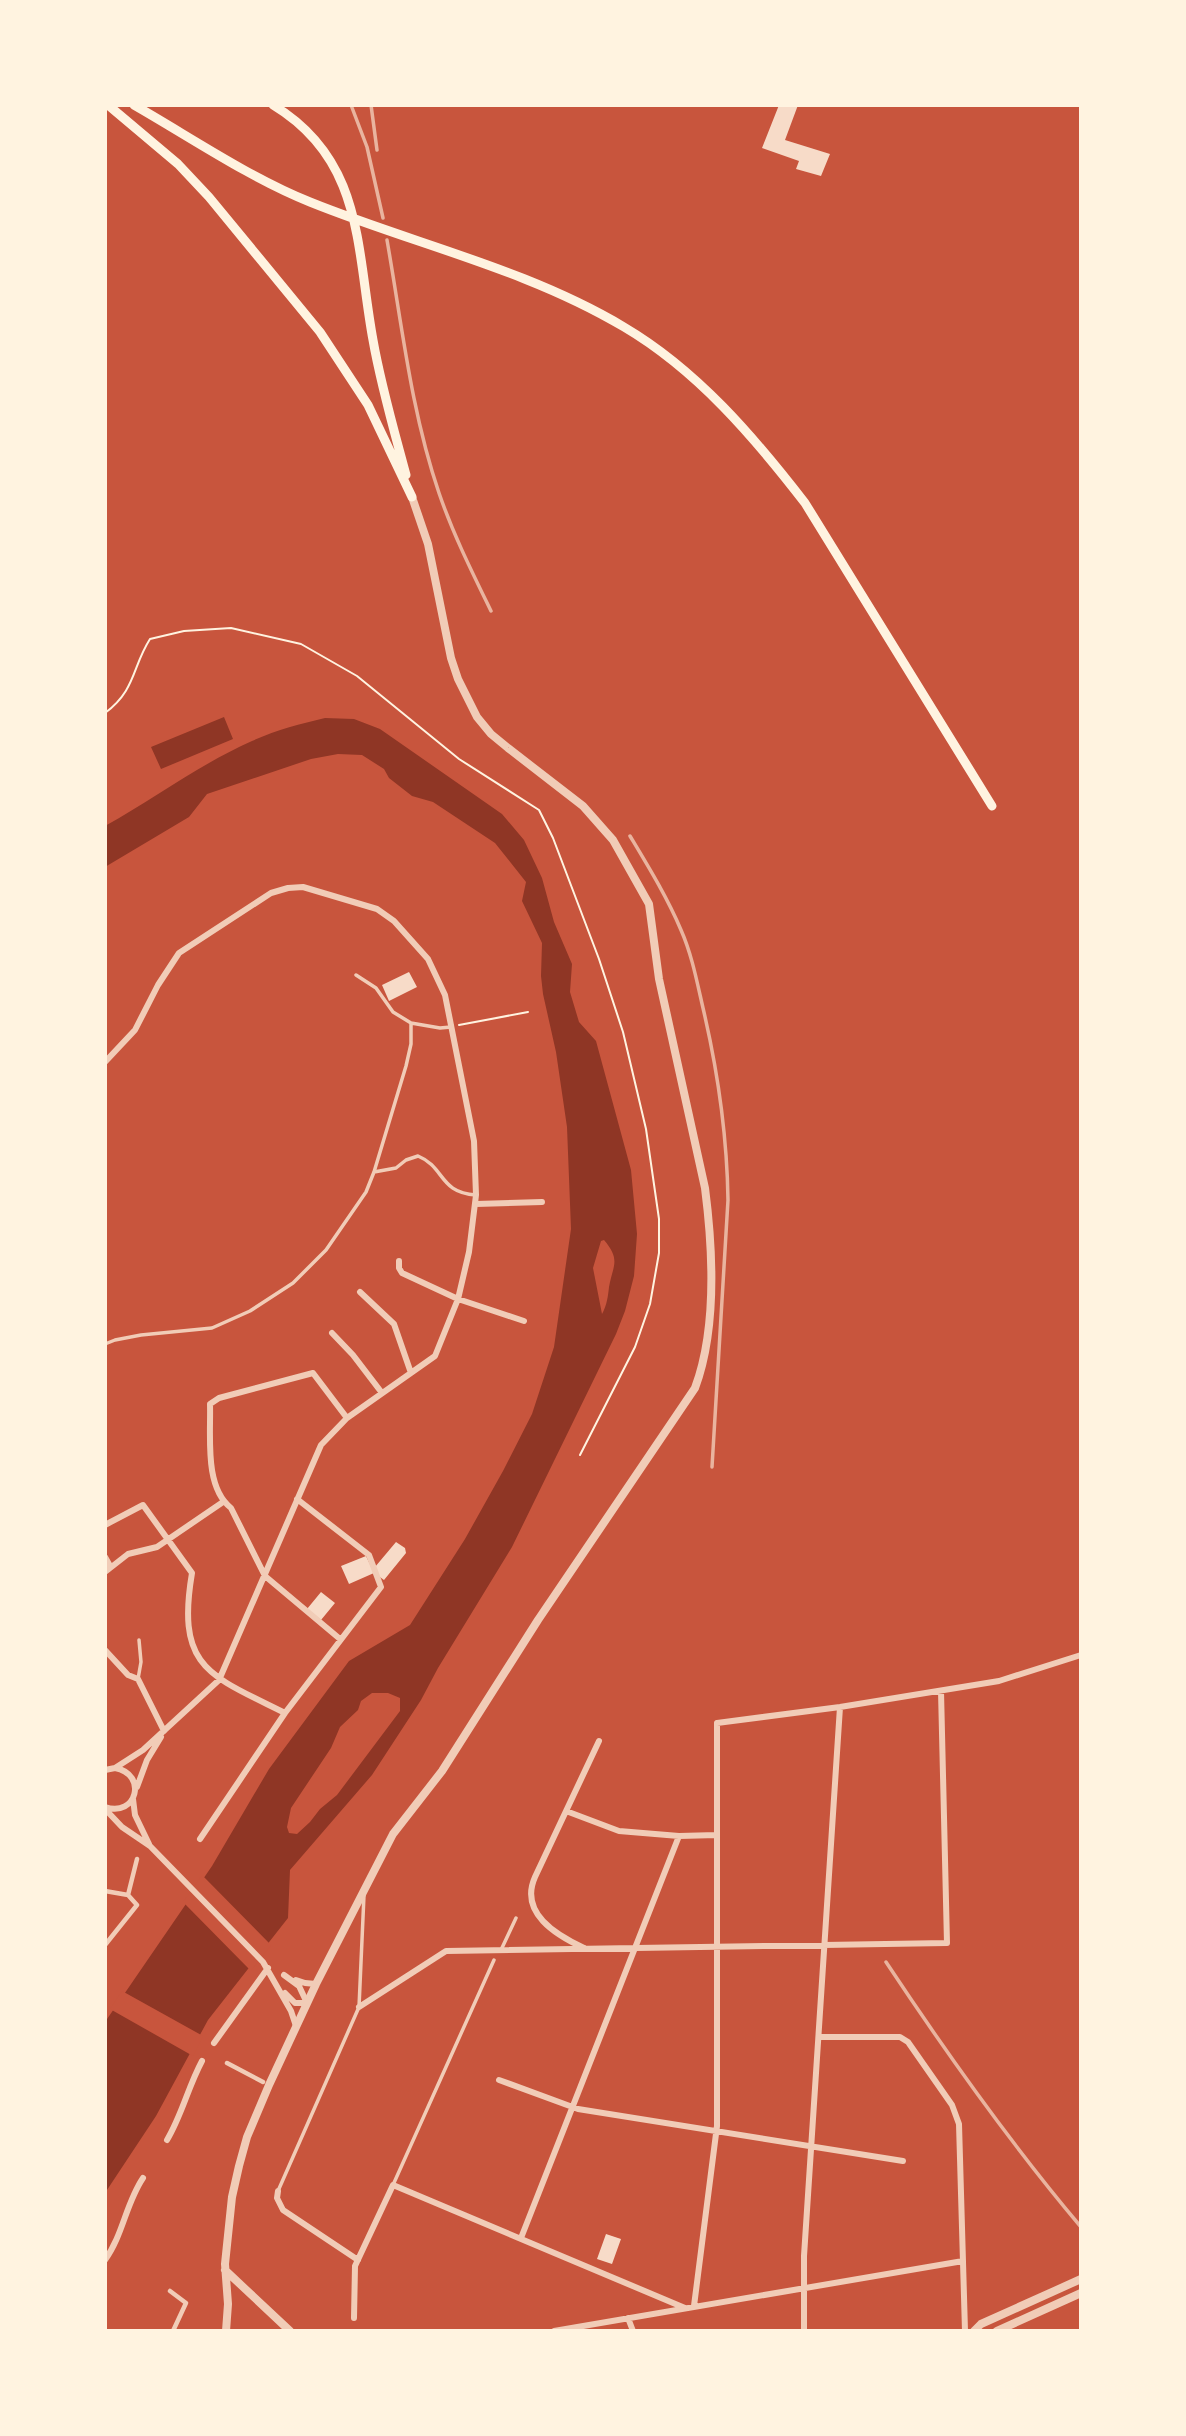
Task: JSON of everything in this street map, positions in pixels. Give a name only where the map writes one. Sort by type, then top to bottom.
[{"type":"main road","points":[[108,105],[178,164],[209,197],[320,332],[368,405],[412,497]]},
{"type":"main road","points":[[134,105],[308,202],[521,277],[624,327],[665,355],[707,392],[773,461],[805,503],[992,806]]},
{"type":"main road","points":[[273,105],[314,138],[335,166],[347,192],[356,229],[376,356],[412,497]]},
{"type":"street","points":[[226,2331],[229,2304],[225,2270],[232,2197],[239,2166],[256,2116],[316,1984],[393,1834],[442,1771],[538,1620],[695,1388],[703,1368],[706,1342],[711,1247],[705,1188],[659,979],[649,904],[613,840],[583,806],[508,748],[477,717],[451,658],[428,544],[412,497]]},
{"type":"street","points":[[105,1062],[135,1030],[158,985],[179,953],[271,892],[303,887],[387,914],[428,958],[445,995],[474,1141],[476,1195],[458,1299],[435,1356],[347,1418],[321,1445],[219,1680],[143,1750],[115,1768]]},
{"type":"street","points":[[476,1204],[542,1202]]},
{"type":"street","points":[[399,1261],[402,1273],[458,1299],[524,1321]]},
{"type":"street","points":[[360,1292],[394,1324],[411,1373]]},
{"type":"street","points":[[332,1333],[383,1393]]},
{"type":"street","points":[[340,1639],[265,1576],[231,1508],[223,1503],[213,1484],[210,1404],[219,1398],[313,1374],[347,1418]]},
{"type":"street","points":[[200,1839],[285,1713],[381,1587],[369,1555],[296,1499]]},
{"type":"street","points":[[105,1557],[108,1569],[137,1551],[149,1551],[223,1503]]},
{"type":"street","points":[[106,1523],[143,1505],[192,1573],[187,1605],[191,1646],[198,1657],[219,1680],[285,1713]]},
{"type":"street","points":[[105,1650],[128,1675],[138,1679],[164,1731]]},
{"type":"street","points":[[694,2306],[717,2132],[717,1723],[840,1707],[999,1681],[1081,1655]]},
{"type":"street","points":[[359,2007],[446,1951],[947,1943],[941,1691]]},
{"type":"street","points":[[804,2331],[803,2288],[811,2147],[840,1707]]},
{"type":"street","points":[[105,1808],[119,1809],[130,1803],[147,1760],[164,1731]]},
{"type":"street","points":[[586,1948],[547,1926],[537,1913],[532,1899],[533,1882],[599,1741]]},
{"type":"street","points":[[105,1770],[122,1769],[132,1778],[135,1815],[150,1846]]},
{"type":"street","points":[[105,1808],[122,1827],[150,1846],[263,1962],[277,1983],[296,2026]]},
{"type":"street","points":[[566,1811],[619,1831],[678,1836],[717,1835]]},
{"type":"street","points":[[521,2238],[678,1836]]},
{"type":"street","points":[[128,1895],[137,1859]]},
{"type":"street","points":[[105,1891],[128,1895],[137,1905],[105,1945]]},
{"type":"street","points":[[268,1968],[305,1983],[316,1984]]},
{"type":"street","points":[[214,2043],[268,1968]]},
{"type":"street","points":[[284,1975],[299,1986],[307,2003]]},
{"type":"street","points":[[277,1983],[295,2003],[307,2003]]},
{"type":"street","points":[[818,2037],[900,2037],[908,2042],[952,2105],[959,2124],[965,2331]]},
{"type":"street","points":[[167,2140],[202,2061]]},
{"type":"street","points":[[227,2063],[263,2082]]},
{"type":"street","points":[[499,2080],[572,2107],[903,2161]]},
{"type":"street","points":[[105,2260],[112,2249],[132,2194],[143,2178]]},
{"type":"street","points":[[354,2318],[354,2274],[358,2260],[393,2185],[685,2308]]},
{"type":"street","points":[[278,2191],[277,2198],[283,2210],[358,2260]]},
{"type":"street","points":[[554,2331],[963,2261]]},
{"type":"street","points":[[225,2270],[290,2331]]},
{"type":"street","points":[[974,2331],[981,2324],[1081,2279]]},
{"type":"street","points":[[170,2291],[186,2303],[173,2331]]},
{"type":"street","points":[[997,2331],[1081,2293]]},
{"type":"street","points":[[660,2296],[665,2312]]},
{"type":"street","points":[[628,2318],[633,2331]]},
{"type":"lane","points":[[356,975],[376,988],[393,1012],[411,1023],[451,1027]]},
{"type":"lane","points":[[105,1344],[141,1335],[212,1328],[250,1311],[293,1283],[326,1250],[366,1192],[374,1172],[406,1066],[411,1044],[411,1023]]},
{"type":"lane","points":[[374,1172],[396,1168],[413,1156],[418,1156],[428,1162],[454,1190],[461,1194],[476,1195]]},
{"type":"lane","points":[[138,1679],[141,1662],[139,1640]]},
{"type":"lane","points":[[278,2191],[359,2007],[365,1888]]},
{"type":"lane","points":[[500,1950],[516,1918]]},
{"type":"lane","points":[[393,2185],[495,1960]]},
{"type":"path","points":[[105,713],[118,704],[136,674],[142,651],[149,639],[184,631],[231,628],[301,644],[357,676],[459,759],[539,810],[553,838],[599,959],[623,1032],[646,1129],[659,1219],[659,1253],[650,1304],[635,1347],[580,1455]]},
{"type":"path","points":[[451,1027],[528,1012]]},
{"type":"shaded area","points":[[224,717],[233,739],[161,769],[151,747]]},
{"type":"shaded area","points":[[325,718],[354,719],[380,729],[502,814],[524,840],[542,878],[554,922],[572,964],[570,992],[579,1022],[596,1041],[631,1170],[637,1234],[634,1276],[616,1334],[512,1547],[421,1700],[372,1775],[290,1870],[288,1918],[208,2020],[156,2116],[105,2193],[105,2022],[212,1866],[269,1769],[349,1661],[410,1625],[465,1539],[503,1471],[532,1414],[554,1347],[571,1229],[567,1127],[556,1052],[543,994],[542,943],[522,901],[526,882],[495,843],[433,802],[412,796],[389,778],[384,769],[362,755],[338,754],[311,759],[207,794],[189,817],[105,867],[105,826],[233,750],[270,734]],"holes":[[[604,1240],[613,1253],[614,1263],[602,1314],[593,1268],[601,1241]],[[372,1693],[388,1693],[400,1698],[400,1711],[337,1795],[297,1834],[289,1833],[287,1827],[291,1808],[331,1748],[340,1727],[358,1710],[361,1701]]]},
{"type":"pier","points":[[202,1875],[271,1945],[251,1971],[183,1902]]},
{"type":"pier","points":[[122,1991],[203,2036],[193,2056],[110,2009]]},
{"type":"building","points":[[779,105],[798,105],[785,140],[830,154],[821,176],[796,169],[799,161],[762,148]]},
{"type":"building","points":[[409,972],[417,987],[389,1001],[382,985]]},
{"type":"building","points":[[396,1542],[405,1548],[406,1553],[384,1580],[377,1575],[375,1567]]},
{"type":"building","points":[[366,1556],[374,1573],[349,1584],[341,1566]]},
{"type":"building","points":[[321,1592],[335,1603],[321,1620],[307,1609]]},
{"type":"building","points":[[606,2234],[621,2239],[612,2264],[597,2259]]},
{"type":"railway","points":[[351,105],[367,147],[383,218]]},
{"type":"railway","points":[[371,105],[377,150]]},
{"type":"railway","points":[[387,240],[408,368],[429,462],[450,523],[491,611]]},
{"type":"railway","points":[[630,836],[670,906],[688,949],[708,1032],[721,1103],[728,1200],[712,1467]]},
{"type":"railway","points":[[886,1962],[980,2098],[1081,2227]]}]
